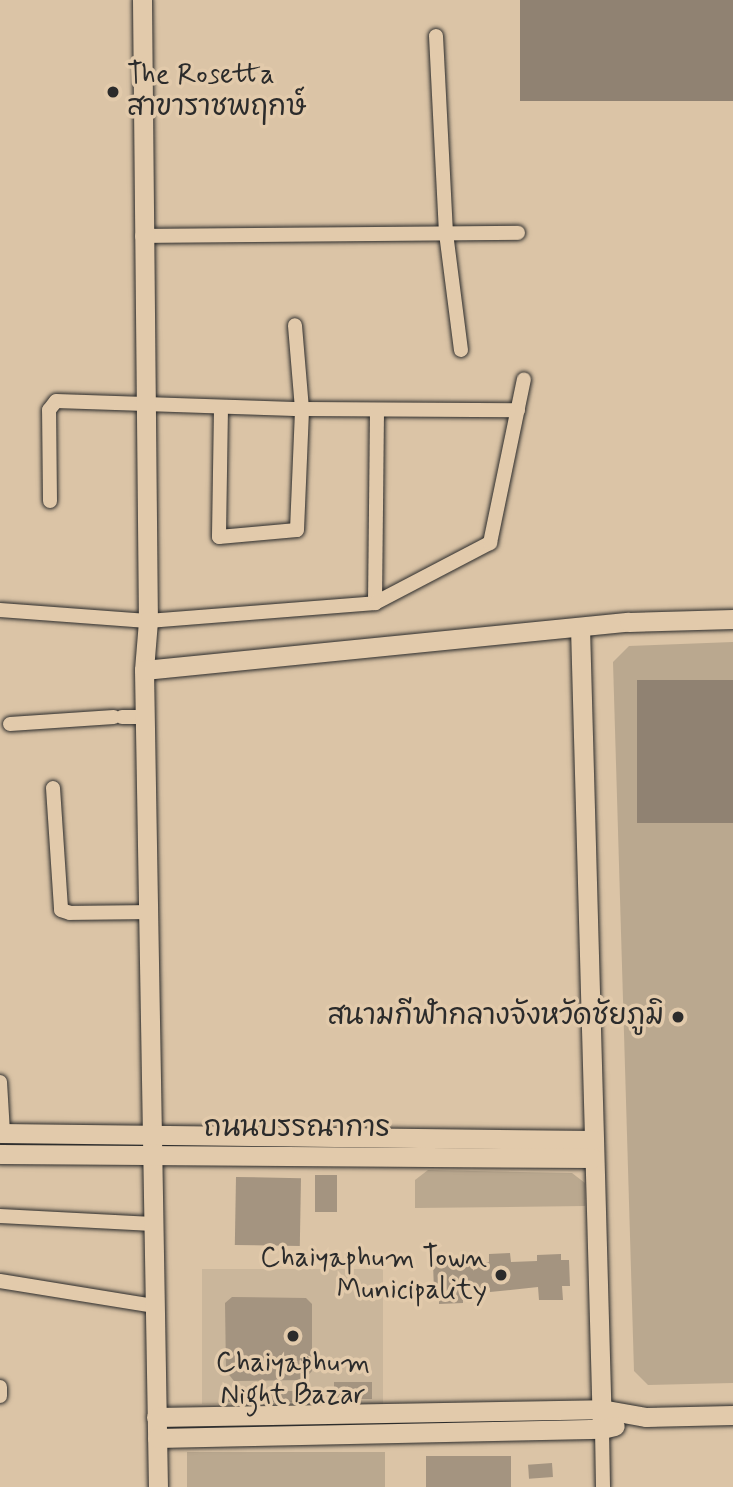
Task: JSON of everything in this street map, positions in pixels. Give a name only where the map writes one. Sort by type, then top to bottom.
[{"type":"street","points":[[142,0],[142,236],[148,621],[144,670],[158,1487]]},
{"type":"street","points":[[436,36],[446,233],[461,350]]},
{"type":"street","points":[[142,236],[517,233]]},
{"type":"street","points":[[221,408],[219,537],[297,530],[302,409],[295,325]]},
{"type":"street","points":[[0,610],[148,621],[374,603],[490,543],[524,379]]},
{"type":"street","points":[[50,501],[51,405],[61,401],[221,408],[517,410]]},
{"type":"street","points":[[374,603],[377,410]]},
{"type":"street","points":[[144,670],[580,627],[733,619]]},
{"type":"street","points":[[580,627],[603,1487]]},
{"type":"street","points":[[10,724],[145,717]]},
{"type":"street","points":[[53,788],[61,910],[70,914],[148,912]]},
{"type":"street","points":[[0,1082],[1,1133]]},
{"type":"street","name":"ถนนบรรณาการ","points":[[1,1133],[593,1149]]},
{"type":"street","name":"ถนนบรรณาการ","points":[[0,1154],[152,1156],[593,1149]]},
{"type":"street","points":[[0,1216],[153,1224]]},
{"type":"street","points":[[0,1281],[155,1306]]},
{"type":"street","points":[[0,1387],[0,1396]]},
{"type":"street","points":[[157,1438],[733,1415]]},
{"type":"street","points":[[156,1418],[602,1419]]},
{"type":"shaded area","points":[[520,0],[733,0],[733,101],[520,101]]},
{"type":"shaded area","name":"สนามกีฬากลางจังหวัดชัยภูมิ","points":[[733,642],[733,1383],[648,1385],[634,1371],[613,662],[629,646]]},
{"type":"shaded area","points":[[637,680],[733,680],[733,823],[637,823]]},
{"type":"shaded area","points":[[428,1170],[572,1173],[585,1183],[585,1206],[415,1208],[415,1180]]},
{"type":"shaded area","name":"Chaiyaphum Night Bazar","points":[[202,1269],[383,1269],[383,1404],[202,1404]]},
{"type":"shaded area","points":[[187,1452],[385,1452],[385,1487],[187,1487]]},
{"type":"building","points":[[315,1175],[337,1175],[337,1212],[315,1212]]},
{"type":"building","points":[[236,1177],[301,1178],[300,1246],[235,1245]]},
{"type":"building","name":"Chaiyaphum Town Municipality","points":[[510,1253],[511,1262],[537,1261],[537,1255],[561,1254],[561,1260],[569,1260],[570,1286],[562,1286],[563,1300],[539,1300],[538,1287],[490,1292],[490,1288],[463,1289],[463,1303],[439,1304],[439,1290],[434,1290],[433,1264],[438,1264],[438,1258],[462,1258],[462,1263],[489,1262],[489,1254]]},
{"type":"building","points":[[232,1297],[306,1298],[312,1304],[312,1371],[304,1380],[234,1381],[226,1371],[225,1303]]},
{"type":"building","points":[[334,1382],[372,1382],[372,1399],[334,1399]]},
{"type":"building","points":[[224,1391],[311,1391],[311,1402],[224,1402]]},
{"type":"building","points":[[426,1456],[511,1456],[511,1487],[426,1487]]},
{"type":"building","points":[[552,1463],[553,1477],[529,1479],[528,1465]]},
{"type":"place","name":"The Rosetta สาขาราชพฤกษ์","points":[[113,92]]},
{"type":"place","name":"สนามกีฬากลางจังหวัดชัยภูมิ","points":[[678,1017]]},
{"type":"place","name":"Chaiyaphum Town Municipality","points":[[501,1275]]},
{"type":"place","name":"Chaiyaphum Night Bazar","points":[[293,1336]]}]
